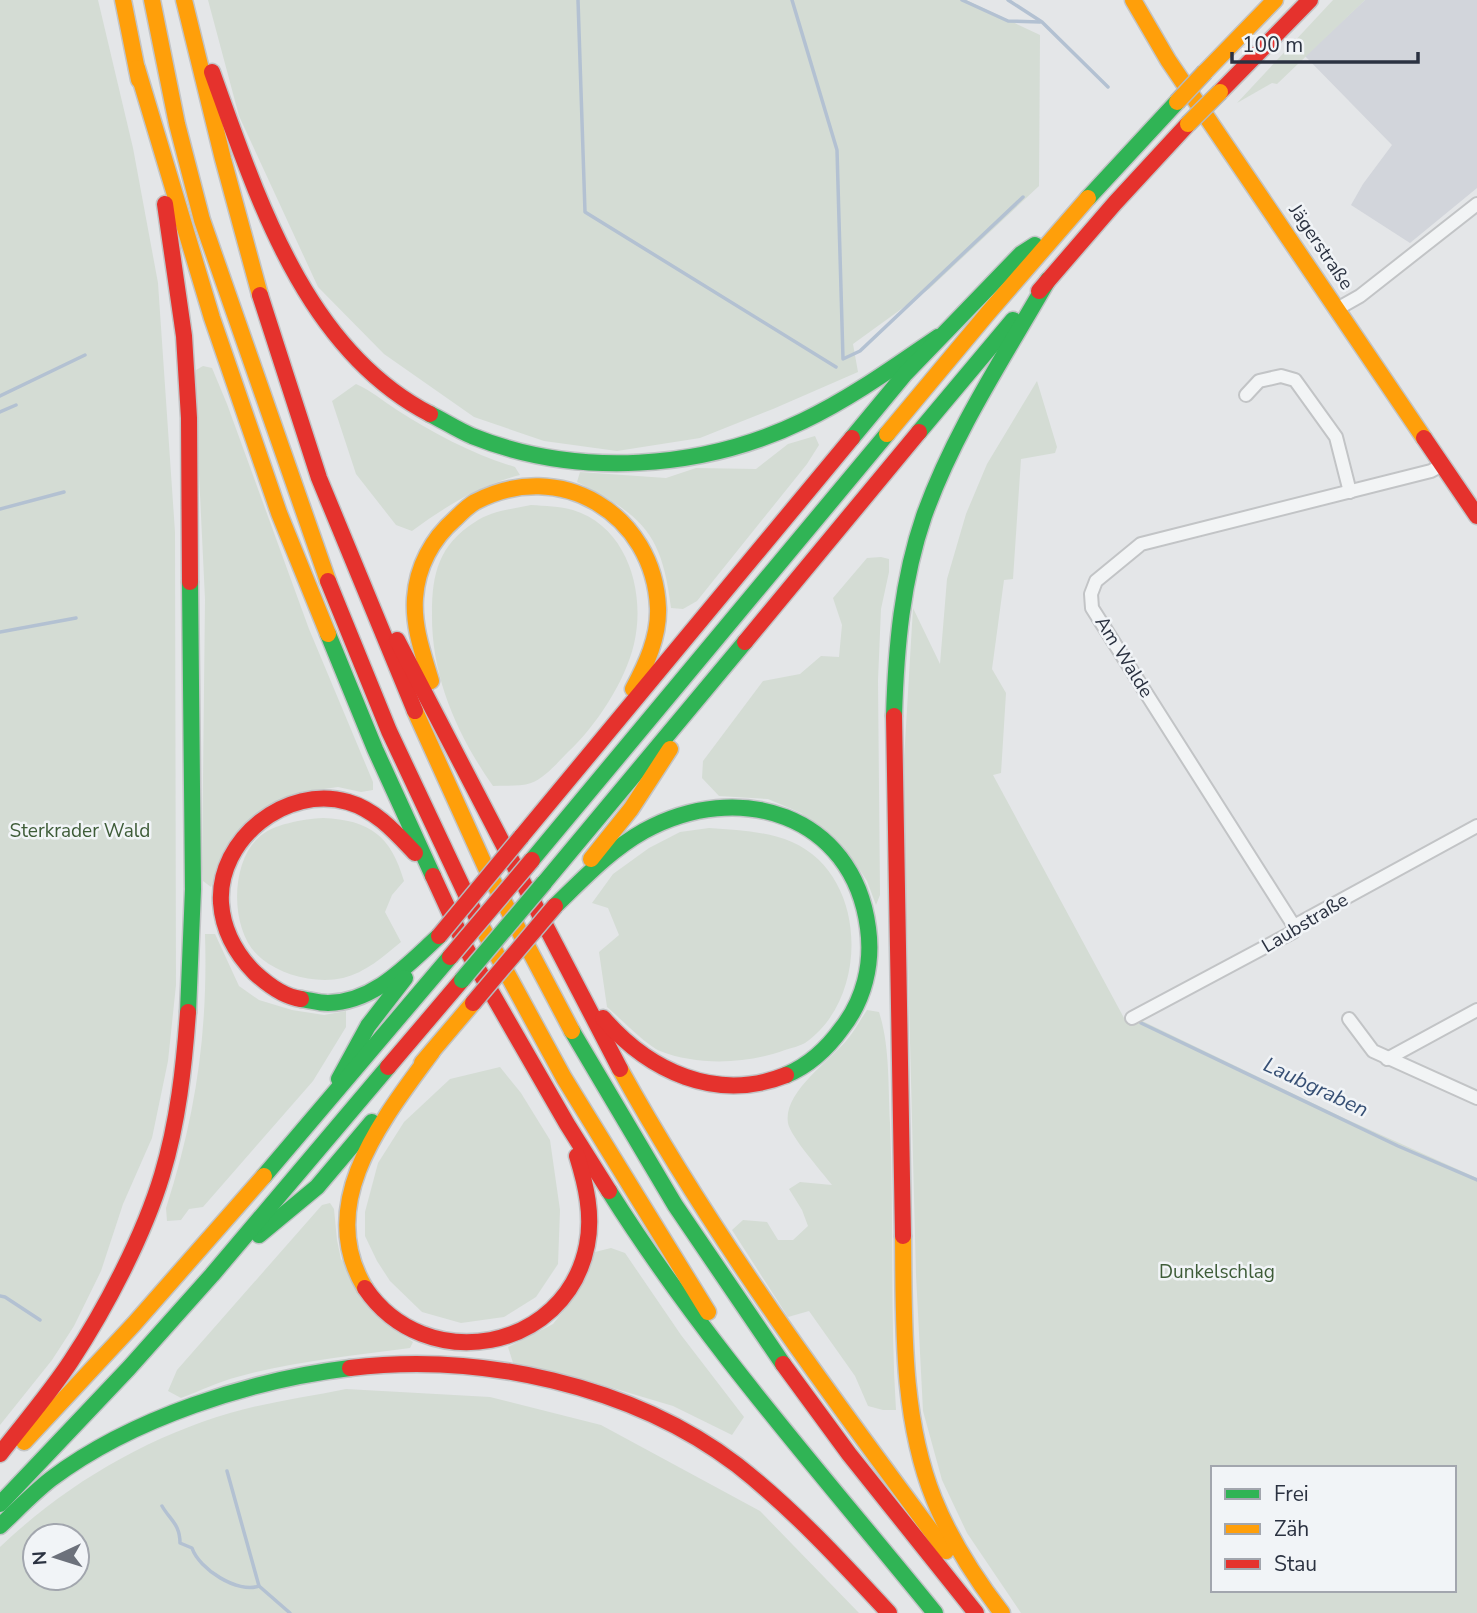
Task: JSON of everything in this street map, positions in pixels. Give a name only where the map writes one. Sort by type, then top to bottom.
[{"type":"main road","points":[[123,0],[138,68],[170,184],[279,513],[328,637],[428,868],[467,950],[567,1124],[643,1245],[704,1329],[935,1613]]},
{"type":"main road","points":[[152,0],[196,200],[289,479],[323,570],[427,813],[485,934],[560,1069],[730,1348],[803,1449]]},
{"type":"main road","points":[[185,0],[258,202],[288,262],[323,318],[349,351],[378,379],[429,414],[464,432],[510,449],[571,462],[640,464],[689,459],[750,442],[815,415],[875,380],[938,337]]},
{"type":"main road","points":[[185,0],[211,117],[265,315],[301,427],[347,549],[421,728],[522,940],[603,1083],[704,1247],[773,1351],[851,1457],[976,1613]]},
{"type":"main road","name":"Jägerstraße","points":[[1133,0],[1168,60],[1477,516]]},
{"type":"main road","points":[[0,1467],[109,1353],[328,1104],[1058,231],[1275,0]]},
{"type":"main road","points":[[0,1504],[129,1368],[212,1275],[1115,203],[1310,0]]},
{"type":"main road","points":[[0,1454],[70,1363],[130,1255],[162,1176],[184,1067],[191,980],[193,889],[189,418],[179,289],[138,68]]},
{"type":"main road","points":[[328,1104],[351,1053],[371,1019],[905,374],[1021,254],[1058,231]]},
{"type":"main road","points":[[1002,1613],[965,1564],[940,1517],[919,1454],[909,1401],[901,1195],[894,695],[908,578],[920,527],[938,476],[975,402],[1048,280]]},
{"type":"main road","points":[[444,727],[415,622],[416,591],[424,561],[449,522],[473,503],[504,489],[536,485],[566,489],[602,504],[631,530],[640,542],[652,569],[658,606],[654,639],[636,683],[613,725]]},
{"type":"main road","points":[[347,549],[444,727],[570,974],[654,1127],[748,1276],[874,1455],[994,1613]]},
{"type":"main road","points":[[212,1275],[317,1187],[432,1052],[555,906],[631,809],[673,746],[705,690]]},
{"type":"main road","points":[[428,868],[393,828],[368,810],[338,800],[303,801],[265,817],[240,842],[229,863],[223,884],[223,915],[233,948],[253,975],[279,992],[308,1002],[339,1001],[375,989],[398,973],[439,936]]},
{"type":"main road","points":[[555,906],[608,857],[642,832],[672,817],[690,812],[709,808],[753,807],[780,814],[822,839],[852,876],[868,916],[871,963],[864,990],[848,1023],[834,1042],[813,1061],[791,1073],[750,1085],[714,1085],[693,1081],[642,1058],[616,1035],[570,974]]},
{"type":"main road","points":[[432,1052],[374,1136],[355,1178],[347,1214],[347,1239],[359,1279],[385,1312],[411,1330],[441,1341],[467,1344],[491,1342],[522,1332],[549,1314],[560,1302],[578,1274],[584,1258],[590,1224],[587,1190],[567,1124]]},
{"type":"main road","points":[[0,1526],[54,1477],[156,1420],[202,1402],[267,1382],[383,1364],[485,1367],[533,1375],[572,1386],[675,1427],[756,1481],[786,1506],[889,1613]]},
{"type":"street","points":[[1337,309],[1370,288],[1477,204]]},
{"type":"street","points":[[1246,395],[1259,381],[1281,376],[1295,380],[1336,437],[1350,492]]},
{"type":"street","name":"Am Walde","points":[[1294,926],[1092,608],[1091,594],[1096,581],[1141,544],[1431,471],[1442,465]]},
{"type":"street","name":"Laubstraße","points":[[1132,1018],[1293,932],[1294,926],[1477,825]]},
{"type":"street","points":[[1387,1059],[1477,1010]]},
{"type":"street","points":[[1349,1019],[1373,1051],[1477,1098]]},
{"type":"shaded area","points":[[1365,0],[1477,0],[1477,188],[1410,243],[1351,205],[1392,145],[1305,56]]},
{"type":"green space","name":"Sterkrader Wald","points":[[0,0],[98,0],[133,148],[158,283],[175,532],[176,985],[168,1061],[152,1138],[123,1204],[101,1271],[74,1326],[52,1360],[0,1425]]},
{"type":"green space","points":[[208,0],[966,0],[1040,35],[1039,186],[929,289],[853,344],[858,372],[700,438],[617,451],[544,441],[474,417],[384,354],[318,287],[239,116]]},
{"type":"green space","points":[[1333,0],[1365,0],[1277,84],[1272,83],[1237,103]]},
{"type":"green space","points":[[203,366],[212,368],[227,404],[309,629],[373,782],[373,790],[361,792],[338,787],[317,790],[229,844],[211,887],[203,881],[202,868],[205,599],[195,390],[196,370]]},
{"type":"green space","name":"Dunkelschlag","points":[[1037,381],[1057,447],[1055,453],[1021,459],[1013,579],[1004,580],[992,669],[1006,693],[1001,773],[993,775],[1124,1018],[1132,1016],[1346,1119],[1477,1178],[1477,1613],[1021,1613],[967,1533],[942,1480],[923,1411],[916,1275],[904,760],[913,608],[940,664],[947,579],[966,514],[987,464]]},
{"type":"green space","points":[[356,384],[439,435],[469,450],[515,467],[520,475],[491,484],[464,497],[412,531],[396,525],[356,474],[332,401]]},
{"type":"green space","points":[[815,436],[819,445],[807,464],[697,601],[683,609],[671,608],[662,561],[645,530],[618,505],[577,482],[580,472],[666,478],[696,468],[756,469],[788,444]]},
{"type":"green space","points":[[531,505],[573,510],[592,519],[607,531],[620,546],[629,564],[637,604],[637,624],[630,658],[617,688],[579,741],[536,781],[522,785],[493,786],[468,746],[441,682],[433,636],[434,585],[440,561],[453,540],[463,531],[488,515]]},
{"type":"green space","points":[[867,558],[889,559],[889,572],[881,609],[878,680],[880,895],[876,905],[867,881],[851,857],[801,813],[768,799],[719,796],[702,778],[703,761],[763,681],[800,674],[821,656],[839,657],[842,625],[833,598]]},
{"type":"green space","points":[[323,818],[354,822],[376,833],[392,852],[404,881],[392,895],[385,912],[401,942],[359,972],[333,980],[290,974],[262,959],[251,948],[244,934],[237,900],[242,865],[258,838],[280,826]]},
{"type":"green space","points":[[709,828],[762,833],[792,842],[817,858],[835,881],[847,908],[851,938],[849,968],[841,997],[826,1023],[803,1044],[755,1058],[722,1061],[690,1059],[654,1048],[607,1007],[599,952],[619,935],[608,908],[592,903],[613,874],[649,848],[680,832]]},
{"type":"green space","points":[[205,934],[215,934],[239,986],[259,1000],[292,1010],[324,1015],[346,1011],[346,1027],[313,1081],[203,1207],[189,1209],[181,1220],[167,1221],[166,1208],[185,1140],[198,1073],[204,1005]]},
{"type":"green space","points":[[867,1010],[879,1012],[888,1066],[896,1410],[868,1406],[855,1376],[809,1311],[788,1317],[732,1230],[743,1220],[767,1222],[778,1240],[793,1240],[808,1226],[789,1189],[800,1182],[832,1185],[794,1136],[788,1123],[788,1112],[799,1089],[846,1041]]},
{"type":"green space","points":[[500,1067],[521,1093],[550,1140],[560,1210],[558,1264],[536,1297],[504,1317],[461,1323],[422,1312],[390,1281],[365,1236],[365,1212],[378,1163],[404,1122],[450,1079]]},
{"type":"green space","points":[[330,1203],[334,1209],[341,1259],[392,1328],[413,1342],[410,1348],[258,1371],[223,1381],[181,1398],[168,1391],[177,1370],[322,1205]]},
{"type":"green space","points":[[611,1248],[625,1253],[681,1335],[744,1417],[732,1435],[673,1406],[589,1381],[514,1366],[508,1347],[553,1324],[572,1300],[595,1252]]},
{"type":"green space","points":[[346,1389],[490,1397],[601,1425],[760,1511],[859,1613],[0,1613],[0,1547],[21,1528],[21,1592],[91,1592],[91,1522],[27,1522],[51,1503],[137,1450],[198,1423],[258,1406]]},
{"type":"waterway","points":[[578,0],[585,212],[836,367]]},
{"type":"waterway","points":[[792,0],[837,150],[843,359],[860,351],[1023,197]]},
{"type":"waterway","points":[[962,0],[1008,21],[1040,22]]},
{"type":"waterway","points":[[1008,0],[1042,22],[1108,87]]},
{"type":"waterway","points":[[0,396],[85,355]]},
{"type":"waterway","points":[[0,412],[16,405]]},
{"type":"waterway","points":[[0,509],[64,492]]},
{"type":"waterway","points":[[0,632],[76,618]]},
{"type":"waterway","name":"Laubgraben","points":[[1141,1023],[1398,1146],[1477,1180]]},
{"type":"waterway","points":[[0,1296],[40,1320]]},
{"type":"waterway","points":[[227,1471],[259,1586],[290,1613]]},
{"type":"waterway","points":[[162,1506],[176,1527],[180,1543],[192,1548],[202,1564],[230,1583],[250,1588],[259,1586]]},
{"type":"traffic: fast","points":[[1088,198],[1177,102]]},
{"type":"traffic: fast","points":[[852,438],[905,374],[1021,254],[1035,245]]},
{"type":"traffic: fast","points":[[894,716],[896,665],[905,589],[924,516],[965,425],[1048,280]]},
{"type":"traffic: fast","points":[[919,432],[1013,320]]},
{"type":"traffic: fast","points":[[430,414],[472,436],[512,449],[554,458],[596,463],[639,463],[682,458],[723,450],[803,421],[889,371],[938,337]]},
{"type":"traffic: fast","points":[[532,860],[887,434]]},
{"type":"traffic: fast","points":[[188,1012],[193,889],[190,582]]},
{"type":"traffic: fast","points":[[328,634],[375,749],[433,876]]},
{"type":"traffic: fast","points":[[544,883],[745,642]]},
{"type":"traffic: fast","points":[[555,906],[597,865],[620,847],[644,831],[680,816],[717,808],[752,809],[786,817],[815,834],[840,857],[858,889],[868,928],[868,968],[856,1006],[836,1036],[810,1061],[786,1075]]},
{"type":"traffic: fast","points":[[462,980],[544,883]]},
{"type":"traffic: fast","points":[[301,999],[328,1003],[361,996],[389,980],[439,936]]},
{"type":"traffic: fast","points":[[264,1176],[450,957]]},
{"type":"traffic: fast","points":[[339,1079],[368,1026],[405,978]]},
{"type":"traffic: fast","points":[[572,1031],[675,1205],[783,1364]]},
{"type":"traffic: fast","points":[[0,1504],[129,1368],[212,1275],[388,1067]]},
{"type":"traffic: fast","points":[[259,1235],[317,1187],[372,1122]]},
{"type":"traffic: fast","points":[[609,1191],[684,1301],[724,1354],[935,1613]]},
{"type":"traffic: fast","points":[[0,1526],[51,1479],[83,1457],[155,1420],[233,1392],[350,1368]]},
{"type":"traffic: slow","points":[[123,0],[139,80]]},
{"type":"traffic: slow","points":[[152,0],[177,124],[202,220],[328,581]]},
{"type":"traffic: slow","points":[[184,0],[260,295]]},
{"type":"traffic: slow","points":[[1133,0],[1168,60],[1424,438]]},
{"type":"traffic: slow","points":[[1205,72],[1275,0]]},
{"type":"traffic: slow","points":[[137,68],[212,318],[279,513],[328,634]]},
{"type":"traffic: slow","points":[[1177,102],[1205,72]]},
{"type":"traffic: slow","points":[[1188,124],[1220,92]]},
{"type":"traffic: slow","points":[[887,434],[1088,198]]},
{"type":"traffic: slow","points":[[431,681],[419,640],[415,609],[416,587],[427,554],[439,535],[475,502],[507,490],[539,486],[569,491],[597,503],[621,521],[640,545],[652,575],[658,619],[651,650],[633,689]]},
{"type":"traffic: slow","points":[[415,711],[486,868],[572,1031]]},
{"type":"traffic: slow","points":[[591,859],[631,809],[670,749]]},
{"type":"traffic: slow","points":[[478,920],[564,1078],[708,1312]]},
{"type":"traffic: slow","points":[[422,1063],[473,1003]]},
{"type":"traffic: slow","points":[[365,1288],[351,1256],[347,1225],[351,1194],[361,1163],[376,1134],[432,1052]]},
{"type":"traffic: slow","points":[[620,1069],[656,1132],[734,1255],[817,1375],[946,1551]]},
{"type":"traffic: slow","points":[[24,1442],[134,1324],[264,1176]]},
{"type":"traffic: slow","points":[[903,1236],[906,1370],[915,1436],[923,1468],[934,1499],[956,1544],[1002,1613]]},
{"type":"traffic: jam","points":[[1220,92],[1310,0]]},
{"type":"traffic: jam","points":[[212,72],[268,218],[291,265],[318,310],[349,351],[386,386],[430,414]]},
{"type":"traffic: jam","points":[[1039,291],[1188,124]]},
{"type":"traffic: jam","points":[[165,204],[184,336],[189,418],[190,582]]},
{"type":"traffic: jam","points":[[260,295],[319,478],[415,711]]},
{"type":"traffic: jam","points":[[745,642],[919,432]]},
{"type":"traffic: jam","points":[[521,837],[852,438]]},
{"type":"traffic: jam","points":[[1424,438],[1477,516]]},
{"type":"traffic: jam","points":[[328,581],[389,731],[478,920]]},
{"type":"traffic: jam","points":[[397,640],[620,1069]]},
{"type":"traffic: jam","points":[[894,716],[903,1236]]},
{"type":"traffic: jam","points":[[301,999],[282,993],[255,973],[236,950],[228,932],[221,903],[223,880],[231,858],[243,838],[260,822],[280,809],[302,801],[325,799],[348,802],[368,811],[385,823],[415,853]]},
{"type":"traffic: jam","points":[[439,936],[521,837]]},
{"type":"traffic: jam","points":[[450,957],[532,860]]},
{"type":"traffic: jam","points":[[433,876],[467,950],[567,1124],[609,1191]]},
{"type":"traffic: jam","points":[[473,1003],[555,906]]},
{"type":"traffic: jam","points":[[388,1067],[462,980]]},
{"type":"traffic: jam","points":[[0,1454],[71,1361],[123,1271],[145,1222],[162,1175],[172,1135],[188,1012]]},
{"type":"traffic: jam","points":[[603,1018],[641,1053],[686,1077],[709,1083],[734,1085],[760,1083],[786,1075]]},
{"type":"traffic: jam","points":[[365,1288],[391,1316],[422,1334],[456,1342],[491,1340],[523,1329],[552,1309],[574,1281],[587,1245],[588,1200],[577,1156]]},
{"type":"traffic: jam","points":[[350,1368],[400,1364],[451,1365],[502,1371],[553,1380],[603,1395],[651,1414],[696,1437],[758,1482],[816,1536],[889,1613]]},
{"type":"traffic: jam","points":[[783,1364],[849,1454],[976,1613]]}]
